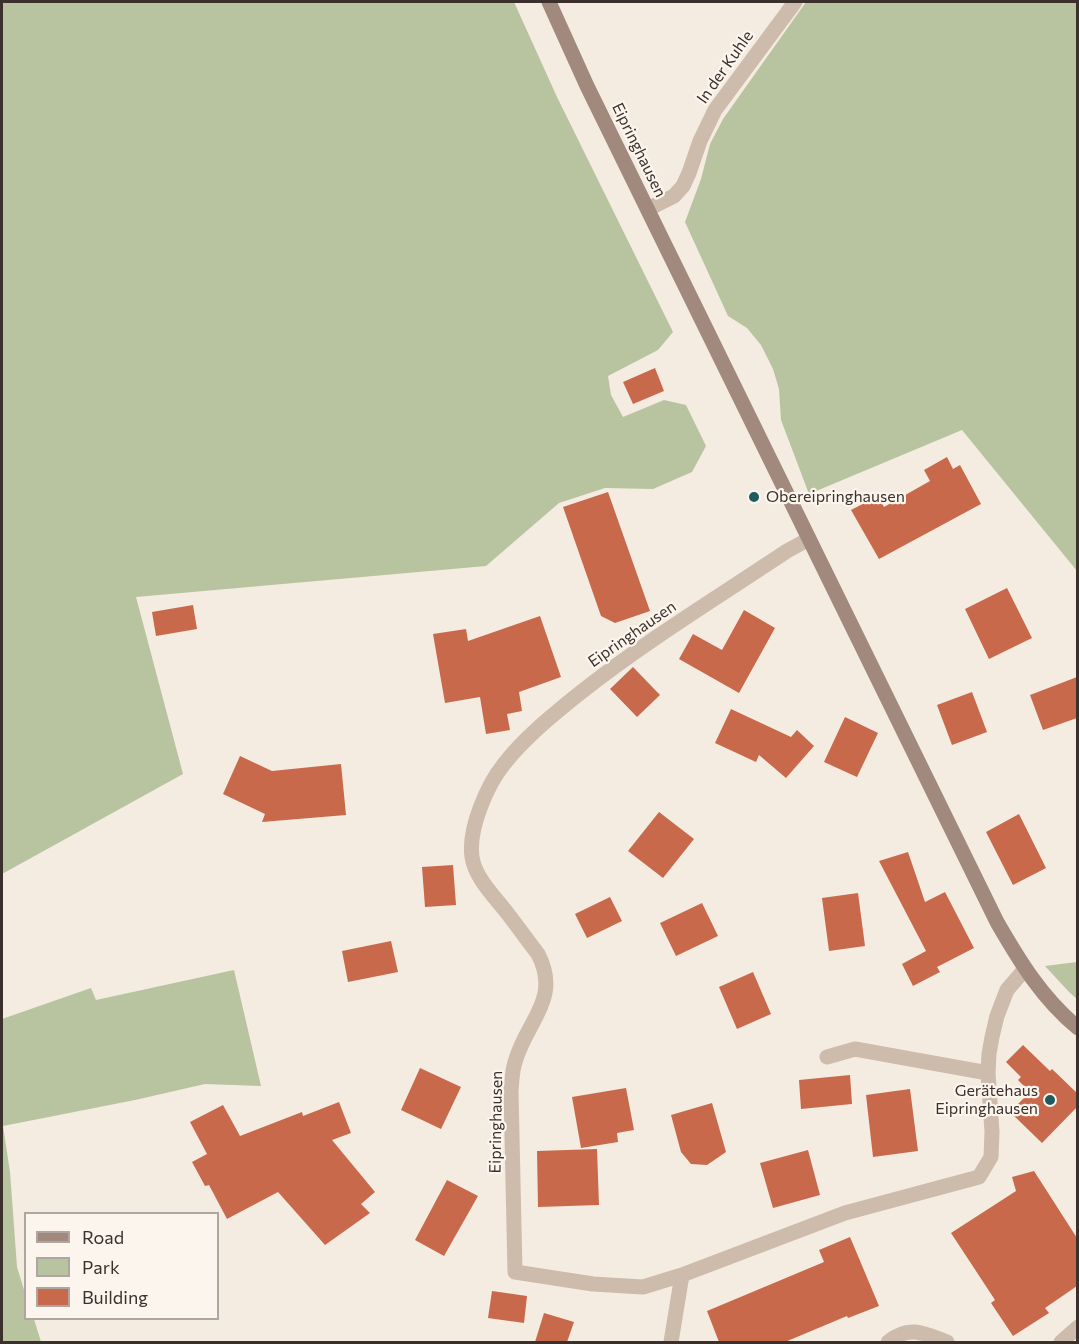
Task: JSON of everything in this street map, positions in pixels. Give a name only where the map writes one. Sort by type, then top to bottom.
[{"type":"main road","name":"Eipringhausen","points":[[549,2],[583,77],[997,922],[1025,969],[1054,1005],[1077,1028]]},
{"type":"street","name":"In der Kuhle","points":[[648,209],[674,196],[683,186],[715,110],[795,2]]},
{"type":"street","name":"Eipringhausen","points":[[810,539],[787,551],[636,651],[592,683],[516,750],[493,780],[479,812],[472,838],[472,857],[480,878],[538,954],[546,978],[545,997],[519,1049],[512,1072],[515,1272],[594,1284],[643,1287],[682,1275],[845,1213],[980,1177],[991,1157],[992,1132],[988,1073],[989,1054],[997,1016],[1007,990],[1025,969]]},
{"type":"street","points":[[826,1057],[855,1049],[988,1073]]},
{"type":"street","points":[[671,1342],[682,1275]]},
{"type":"street","points":[[1061,1342],[1077,1327]]},
{"type":"street","points":[[888,1342],[910,1332],[927,1334],[947,1342]]},
{"type":"green space","points":[[2,2],[514,2],[557,97],[673,332],[658,350],[608,376],[611,395],[623,417],[664,400],[686,405],[706,446],[692,472],[653,489],[605,488],[559,503],[486,566],[136,597],[183,774],[2,874]]},
{"type":"green space","points":[[806,2],[1077,2],[1077,571],[962,430],[809,494],[781,420],[779,389],[773,369],[761,345],[747,328],[728,316],[685,222],[701,179],[710,144],[723,119]]},
{"type":"green space","points":[[1078,962],[1077,999],[1045,966]]},
{"type":"green space","points":[[234,970],[261,1086],[205,1084],[3,1126],[10,1172],[17,1267],[24,1290],[24,1320],[34,1320],[41,1342],[2,1342],[2,1019],[91,988],[96,1000]]},
{"type":"building","points":[[655,368],[664,391],[633,404],[623,382]]},
{"type":"building","points":[[947,457],[953,469],[960,465],[981,504],[879,559],[851,510],[878,496],[884,507],[930,481],[924,470]]},
{"type":"building","points":[[608,492],[650,611],[615,623],[601,616],[563,507]]},
{"type":"building","points":[[1007,588],[1032,638],[989,659],[965,609]]},
{"type":"building","points":[[193,605],[197,629],[156,636],[152,612]]},
{"type":"building","points":[[744,610],[775,628],[739,693],[679,659],[693,634],[722,650]]},
{"type":"building","points":[[540,616],[561,677],[519,692],[522,711],[507,714],[510,730],[486,734],[480,697],[445,703],[433,634],[466,629],[468,641]]},
{"type":"building","points":[[633,667],[660,695],[637,717],[610,689]]},
{"type":"building","points":[[1077,677],[1077,718],[1043,730],[1030,695]]},
{"type":"building","points":[[972,692],[987,732],[952,745],[937,705]]},
{"type":"building","points":[[731,709],[791,737],[797,730],[814,746],[786,778],[759,755],[756,762],[715,743]]},
{"type":"building","points":[[845,717],[878,733],[857,777],[824,762]]},
{"type":"building","points":[[240,756],[272,771],[341,764],[346,815],[262,822],[265,814],[223,794]]},
{"type":"building","points":[[659,812],[694,839],[663,878],[628,851]]},
{"type":"building","points":[[1019,814],[1046,868],[1013,885],[986,832]]},
{"type":"building","points":[[908,852],[925,902],[945,892],[974,948],[937,967],[940,972],[913,986],[902,964],[926,951],[879,861]]},
{"type":"building","points":[[453,865],[456,905],[425,907],[422,867]]},
{"type":"building","points":[[858,893],[865,946],[829,951],[822,898]]},
{"type":"building","points":[[610,897],[622,921],[587,938],[575,914]]},
{"type":"building","points":[[702,903],[718,936],[676,956],[660,923]]},
{"type":"building","points":[[391,941],[398,972],[348,982],[342,951]]},
{"type":"building","points":[[753,972],[771,1014],[737,1029],[719,987]]},
{"type":"building","name":"Gerätehaus Eipringhausen","points":[[1023,1045],[1077,1093],[1077,1107],[1042,1143],[1010,1112],[1030,1092],[1018,1080],[1021,1077],[1006,1062]]},
{"type":"building","points":[[420,1068],[461,1087],[441,1129],[401,1110]]},
{"type":"building","points":[[850,1075],[852,1104],[801,1109],[799,1080]]},
{"type":"building","points":[[626,1088],[634,1130],[617,1133],[618,1142],[581,1148],[572,1097]]},
{"type":"building","points":[[910,1089],[918,1151],[873,1157],[866,1095]]},
{"type":"building","points":[[339,1102],[351,1133],[332,1140],[375,1192],[361,1204],[370,1213],[325,1245],[278,1192],[227,1219],[209,1185],[205,1186],[192,1162],[207,1154],[190,1122],[223,1105],[240,1136],[302,1112],[303,1116]]},
{"type":"building","points":[[712,1103],[726,1152],[707,1165],[691,1164],[681,1152],[671,1115]]},
{"type":"building","points":[[597,1149],[599,1205],[538,1207],[537,1151]]},
{"type":"building","points":[[808,1150],[820,1195],[773,1208],[760,1163]]},
{"type":"building","points":[[1034,1171],[1077,1238],[1077,1286],[1045,1308],[1049,1313],[1013,1336],[991,1303],[995,1300],[951,1233],[1016,1191],[1012,1177]]},
{"type":"building","points":[[447,1180],[478,1196],[444,1256],[415,1240]]},
{"type":"building","points":[[850,1237],[879,1306],[848,1318],[847,1316],[785,1342],[719,1342],[707,1311],[824,1262],[819,1250]]},
{"type":"building","points":[[492,1291],[527,1296],[524,1323],[488,1318]]},
{"type":"building","points":[[544,1313],[574,1322],[567,1342],[535,1342]]},
{"type":"place","name":"Obereipringhausen","points":[[754,497]]},
{"type":"place","name":"Gerätehaus Eipringhausen","points":[[1050,1100]]}]
